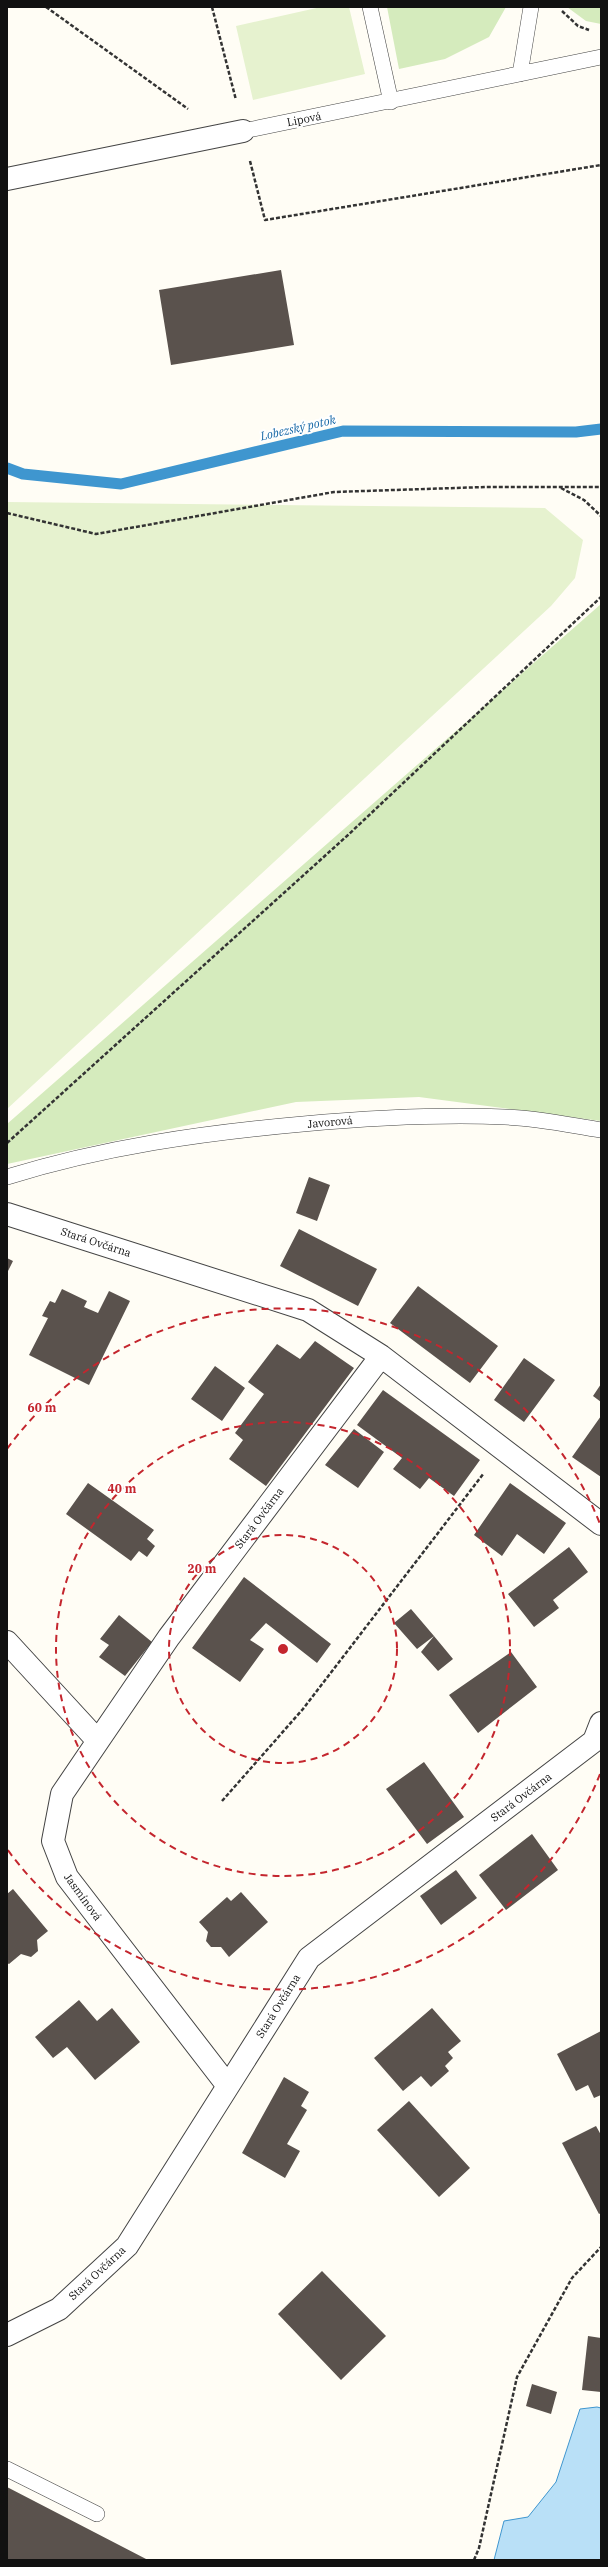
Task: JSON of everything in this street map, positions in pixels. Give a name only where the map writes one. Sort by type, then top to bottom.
[{"type":"street","name":"Lipová","points":[[7,179],[243,131]]},
{"type":"street","name":"Stará Ovčárna","points":[[7,1214],[308,1310],[381,1356],[601,1524]]},
{"type":"street","name":"Stará Ovčárna","points":[[98,1741],[169,1637],[381,1356]]},
{"type":"street","points":[[7,1642],[98,1741]]},
{"type":"street","name":"Stará Ovčárna","points":[[7,2336],[59,2309],[127,2246],[308,1958],[594,1742],[601,1723]]},
{"type":"street","name":"Jasmínová","points":[[98,1741],[62,1794],[53,1841],[67,1877],[228,2086]]},
{"type":"lane","points":[[370,7],[391,102]]},
{"type":"lane","points":[[520,74],[531,7]]},
{"type":"lane","name":"Lipová","points":[[243,131],[391,102],[601,57]]},
{"type":"lane","name":"Javorová","points":[[7,1177],[61,1160],[133,1145],[232,1130],[377,1118],[506,1117],[601,1130]]},
{"type":"lane","points":[[7,2470],[97,2514]]},
{"type":"path","points":[[46,7],[194,113]]},
{"type":"path","points":[[212,7],[265,220],[601,165]]},
{"type":"path","points":[[562,11],[578,26],[593,32]]},
{"type":"path","points":[[7,513],[96,534],[334,492],[485,487],[601,487]]},
{"type":"path","points":[[559,487],[584,500],[601,516]]},
{"type":"path","points":[[7,1143],[348,835],[601,596]]},
{"type":"path","points":[[222,1801],[303,1709],[502,1448]]},
{"type":"path","points":[[474,2560],[479,2548],[517,2377],[572,2278],[601,2247]]},
{"type":"green space","points":[[321,7],[349,7],[365,74],[253,100],[236,26]]},
{"type":"green space","points":[[387,7],[506,7],[489,37],[445,59],[399,69]]},
{"type":"green space","points":[[567,7],[601,7],[601,24],[586,21]]},
{"type":"green space","points":[[7,502],[545,508],[583,540],[575,578],[551,606],[7,1109]]},
{"type":"green space","points":[[601,604],[601,1121],[419,1097],[296,1102],[7,1164],[7,1124]]},
{"type":"water","points":[[601,2408],[601,2560],[494,2560],[504,2521],[528,2517],[556,2482],[580,2409]]},
{"type":"building","points":[[281,270],[294,345],[171,365],[159,290]]},
{"type":"building","points":[[309,1177],[330,1185],[317,1221],[296,1213]]},
{"type":"building","points":[[299,1229],[377,1269],[358,1306],[280,1266]]},
{"type":"building","points":[[7,1258],[13,1261],[7,1273]]},
{"type":"building","points":[[418,1286],[498,1346],[470,1383],[390,1323]]},
{"type":"building","points":[[62,1289],[87,1301],[84,1307],[98,1313],[109,1291],[130,1301],[89,1385],[29,1355],[48,1318],[42,1316],[50,1301],[55,1303]]},
{"type":"building","points":[[315,1341],[354,1368],[266,1486],[229,1459],[243,1440],[235,1433],[264,1394],[248,1382],[277,1344],[300,1359]]},
{"type":"building","points":[[524,1358],[555,1380],[524,1422],[494,1400]]},
{"type":"building","points":[[215,1366],[245,1388],[222,1421],[191,1399]]},
{"type":"building","points":[[601,1384],[601,1402],[593,1396]]},
{"type":"building","points":[[383,1390],[480,1460],[454,1496],[429,1478],[420,1489],[393,1469],[402,1458],[357,1425]]},
{"type":"building","points":[[601,1416],[601,1477],[572,1457]]},
{"type":"building","points":[[354,1429],[384,1452],[358,1488],[325,1465]]},
{"type":"building","points":[[88,1483],[154,1530],[147,1539],[155,1546],[147,1557],[139,1551],[131,1561],[66,1514]]},
{"type":"building","points":[[510,1483],[566,1523],[544,1554],[517,1534],[502,1556],[474,1535]]},
{"type":"building","points":[[569,1547],[588,1572],[553,1600],[559,1608],[534,1627],[508,1594]]},
{"type":"building","points":[[244,1577],[331,1644],[317,1663],[266,1623],[250,1640],[264,1649],[240,1682],[192,1648]]},
{"type":"building","points":[[411,1609],[434,1636],[417,1649],[394,1623]]},
{"type":"building","points":[[119,1615],[152,1642],[125,1676],[99,1657],[109,1645],[100,1639]]},
{"type":"building","points":[[434,1636],[453,1659],[438,1671],[421,1652]]},
{"type":"building","points":[[511,1652],[537,1687],[478,1733],[449,1695]]},
{"type":"building","points":[[424,1762],[464,1817],[427,1844],[386,1789]]},
{"type":"building","points":[[532,1834],[558,1870],[506,1910],[479,1875]]},
{"type":"building","points":[[456,1870],[477,1898],[441,1925],[420,1896]]},
{"type":"building","points":[[13,1889],[48,1931],[37,1940],[38,1951],[31,1957],[21,1954],[9,1964],[7,1963],[7,1894]]},
{"type":"building","points":[[241,1892],[268,1922],[229,1957],[221,1947],[211,1947],[206,1941],[208,1932],[199,1922],[227,1897],[231,1901]]},
{"type":"building","points":[[79,2000],[97,2021],[112,2008],[140,2042],[95,2080],[67,2047],[53,2058],[35,2037]]},
{"type":"building","points":[[432,2008],[461,2041],[448,2052],[453,2058],[445,2066],[449,2071],[431,2087],[421,2076],[403,2091],[374,2058]]},
{"type":"building","points":[[601,2031],[601,2095],[594,2098],[588,2085],[576,2091],[557,2054]]},
{"type":"building","points":[[284,2077],[309,2092],[301,2106],[307,2110],[287,2144],[300,2151],[285,2178],[242,2153]]},
{"type":"building","points":[[409,2101],[470,2168],[439,2197],[377,2130]]},
{"type":"building","points":[[596,2126],[601,2135],[601,2213],[599,2214],[562,2143]]},
{"type":"building","points":[[322,2271],[386,2336],[341,2380],[278,2314]]},
{"type":"building","points":[[588,2336],[601,2338],[601,2392],[582,2390]]},
{"type":"building","points":[[532,2384],[557,2392],[551,2414],[526,2406]]},
{"type":"building","points":[[7,2487],[148,2560],[7,2560]]},
{"type":"waterway","name":"Lobezský potok","points":[[7,468],[23,474],[121,484],[343,431],[576,432],[601,429]]}]
